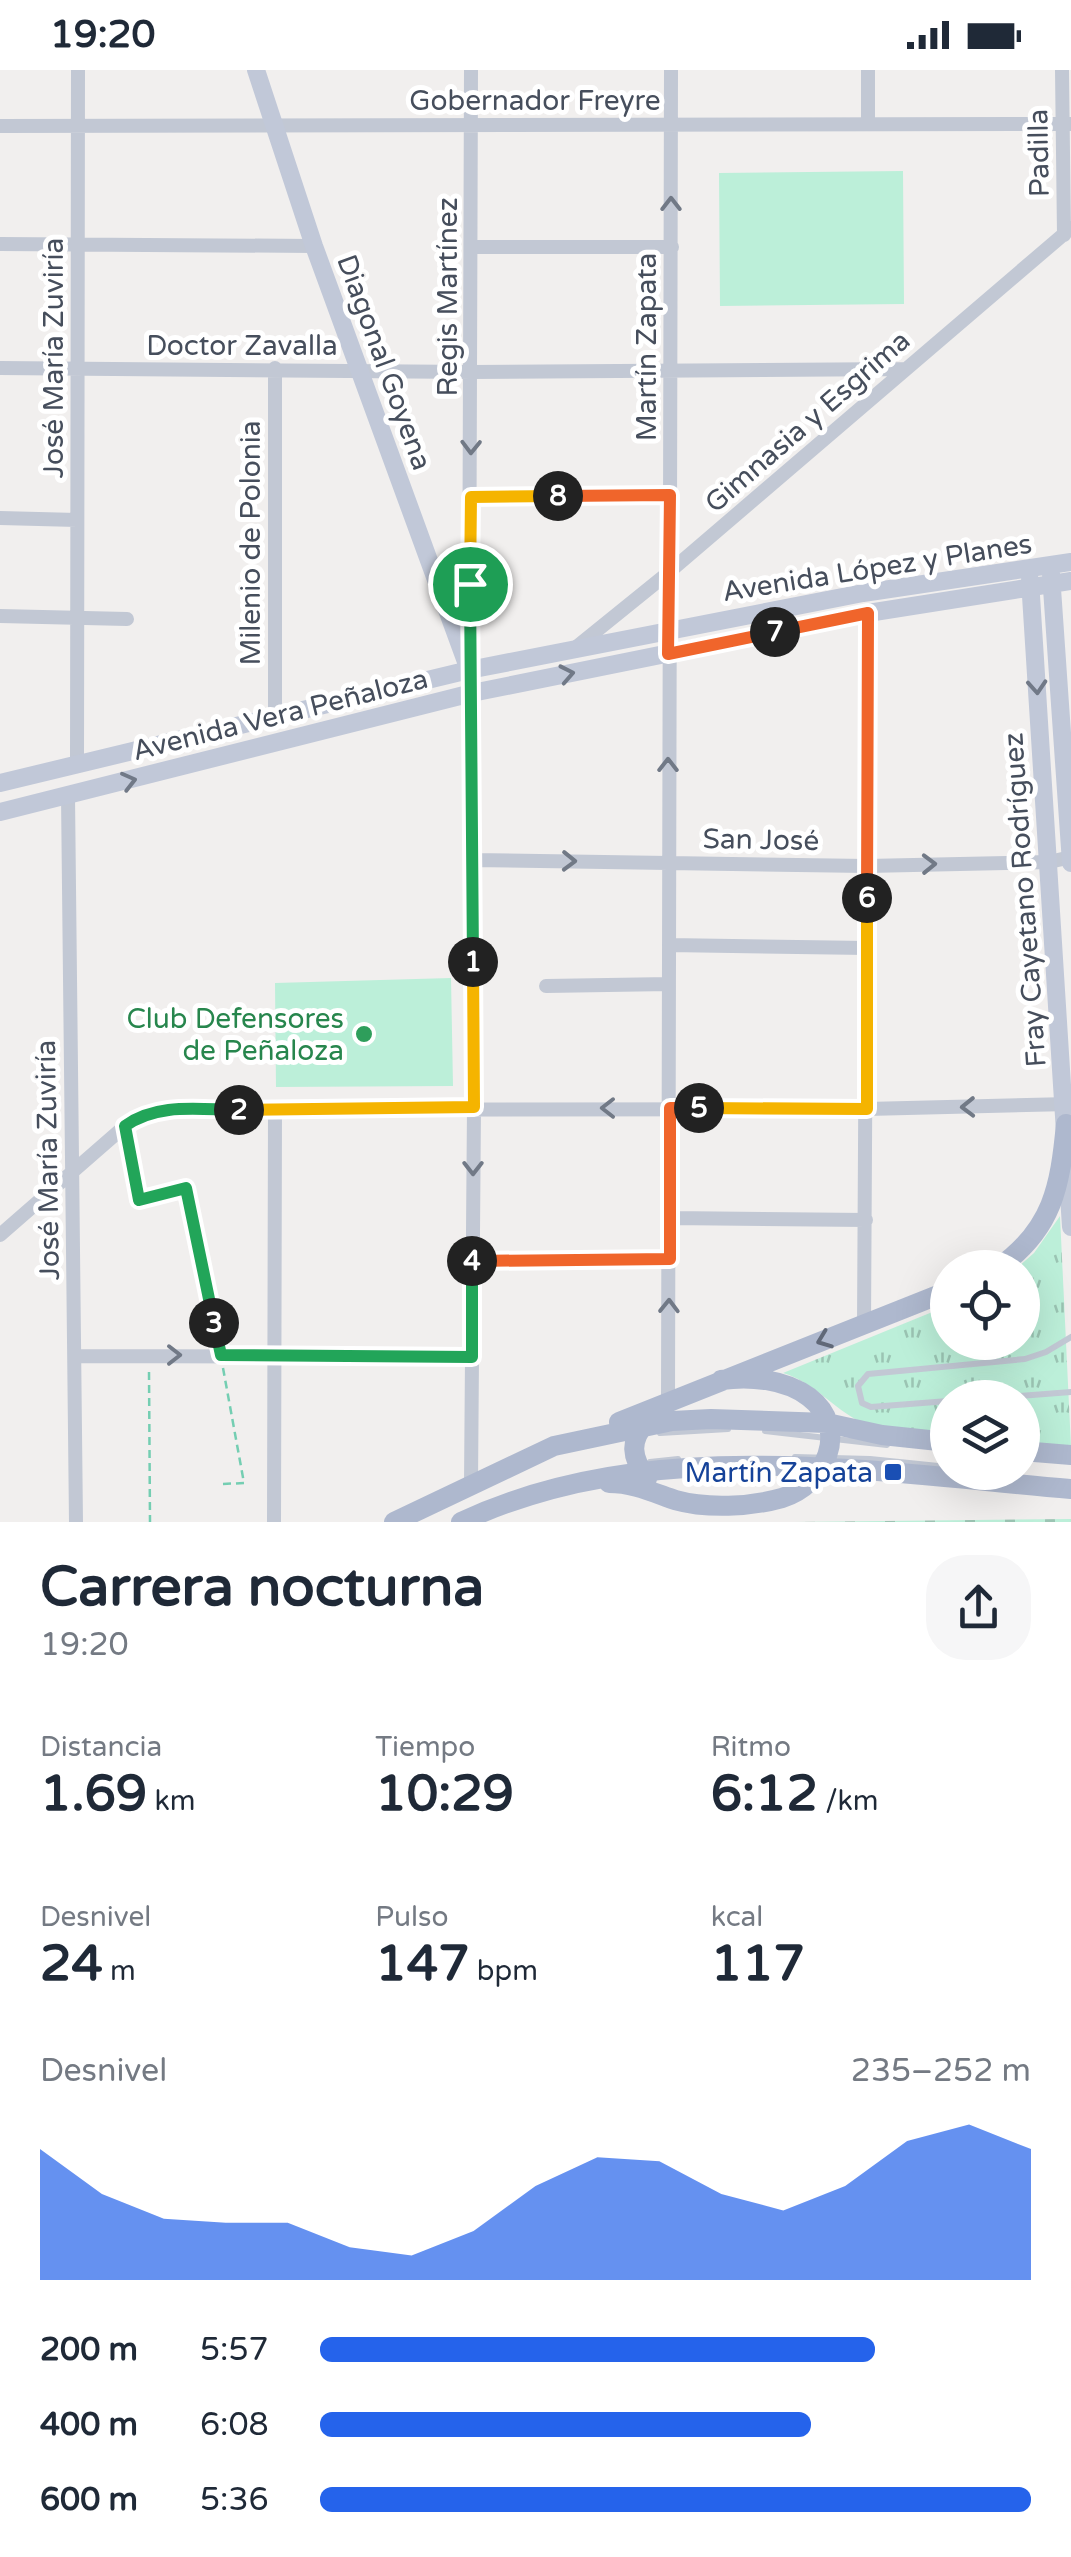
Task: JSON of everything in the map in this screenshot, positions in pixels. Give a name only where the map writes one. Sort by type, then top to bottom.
[{"type":"main road","name":"Diagonal Goyena","points":[[256,70],[314,246],[468,670]]},
{"type":"main road","name":"Avenida López y Planes","points":[[868,613],[1030,590],[1071,562]]},
{"type":"main road","name":"Avenida López y Planes","points":[[574,649],[863,593],[1029,570],[1071,581]]},
{"type":"main road","name":"Fray Cayetano Rodríguez","points":[[1029,570],[1067,1111],[1071,1227]]},
{"type":"main road","name":"Fray Cayetano Rodríguez","points":[[1051,576],[1071,859]]},
{"type":"main road","name":"Avenida Vera Peñaloza","points":[[0,812],[472,693],[868,613]]},
{"type":"main road","name":"Avenida Vera Peñaloza","points":[[0,784],[468,670],[574,649]]},
{"type":"main road","points":[[1019,1250],[1030,1241],[1050,1209],[1060,1182],[1067,1111]]},
{"type":"main road","points":[[394,1522],[554,1446],[930,1298]]},
{"type":"main road","points":[[721,1380],[776,1382],[807,1395],[855,1426],[882,1435],[930,1440]]},
{"type":"main road","points":[[547,1489],[630,1483],[692,1504],[779,1499],[808,1486],[826,1447],[819,1406],[807,1395]]},
{"type":"main road","points":[[661,1494],[639,1467],[638,1432],[668,1404]]},
{"type":"main road","points":[[554,1446],[711,1418],[826,1447],[1071,1487]]},
{"type":"main road","points":[[461,1522],[547,1489],[639,1467],[722,1466],[882,1435]]},
{"type":"main road","points":[[1040,1455],[1071,1456]]},
{"type":"street","name":"José María Zuviría","points":[[76,766],[78,70]]},
{"type":"street","name":"Regis Martínez","points":[[471,70],[471,1484]]},
{"type":"street","name":"Martín Zapata","points":[[668,1404],[671,70]]},
{"type":"street","points":[[868,70],[868,123]]},
{"type":"street","name":"Padilla","points":[[1062,70],[1068,232]]},
{"type":"street","name":"Gobernador Freyre","points":[[0,126],[1067,124]]},
{"type":"street","name":"Gimnasia y Esgrima","points":[[574,649],[1068,232]]},
{"type":"street","points":[[0,244],[314,246]]},
{"type":"street","points":[[472,248],[672,248]]},
{"type":"street","name":"Doctor Zavalla","points":[[0,368],[904,370]]},
{"type":"street","name":"Milenio de Polonia","points":[[275,368],[275,719]]},
{"type":"street","points":[[471,497],[670,495]]},
{"type":"street","points":[[0,518],[77,520]]},
{"type":"street","points":[[864,1324],[868,613]]},
{"type":"street","points":[[0,616],[127,619]]},
{"type":"street","name":"José María Zuviría","points":[[68,796],[76,1522]]},
{"type":"street","name":"San José","points":[[472,860],[866,866],[1071,859]]},
{"type":"street","points":[[669,945],[867,948]]},
{"type":"street","points":[[546,986],[669,984]]},
{"type":"street","points":[[0,1235],[125,1126],[144,1114],[162,1110],[474,1107],[1067,1111]]},
{"type":"street","points":[[274,1522],[275,1110]]},
{"type":"street","points":[[670,1218],[866,1220]]},
{"type":"street","points":[[472,1260],[670,1259]]},
{"type":"street","points":[[77,1356],[472,1357]]},
{"type":"lane","points":[[930,1402],[871,1407],[862,1403],[858,1386],[868,1374],[1026,1359],[1071,1337]]},
{"type":"lane","points":[[1040,1394],[1071,1392]]},
{"type":"lane","points":[[410,1522],[541,1461],[638,1432]]},
{"type":"lane","points":[[826,1447],[930,1451]]},
{"type":"lane","points":[[826,1447],[930,1464]]},
{"type":"lane","points":[[449,1522],[487,1502],[544,1484],[639,1467]]},
{"type":"lane","points":[[1040,1481],[1071,1487]]},
{"type":"path","points":[[125,1126],[139,1200],[186,1188],[244,1482],[222,1484]]},
{"type":"path","points":[[149,1355],[150,1522]]},
{"type":"green space","points":[[903,171],[904,304],[720,306],[719,173]]},
{"type":"green space","name":"Club Defensores de Peñaloza","points":[[451,978],[453,1086],[276,1087],[275,983]]},
{"type":"green space","points":[[1060,1216],[1071,1447],[1040,1444],[1040,1380],[930,1380],[930,1433],[864,1423],[783,1373],[930,1313],[930,1360],[1040,1360],[1040,1250],[1036,1250]]},
{"type":"green space","points":[[1071,1519],[1071,1522],[794,1522]]},
{"type":"place","name":"Club Defensores de Peñaloza","points":[[364,1034]]},
{"type":"place","name":"Martín Zapata","points":[[893,1472]]},
{"type":"route","points":[[670,495],[668,654],[868,613],[867,1109],[670,1108],[670,1259],[472,1260],[472,1357],[221,1355],[186,1188],[139,1200],[125,1126],[144,1114],[162,1110],[474,1107],[470,584],[471,497],[670,495]]}]
